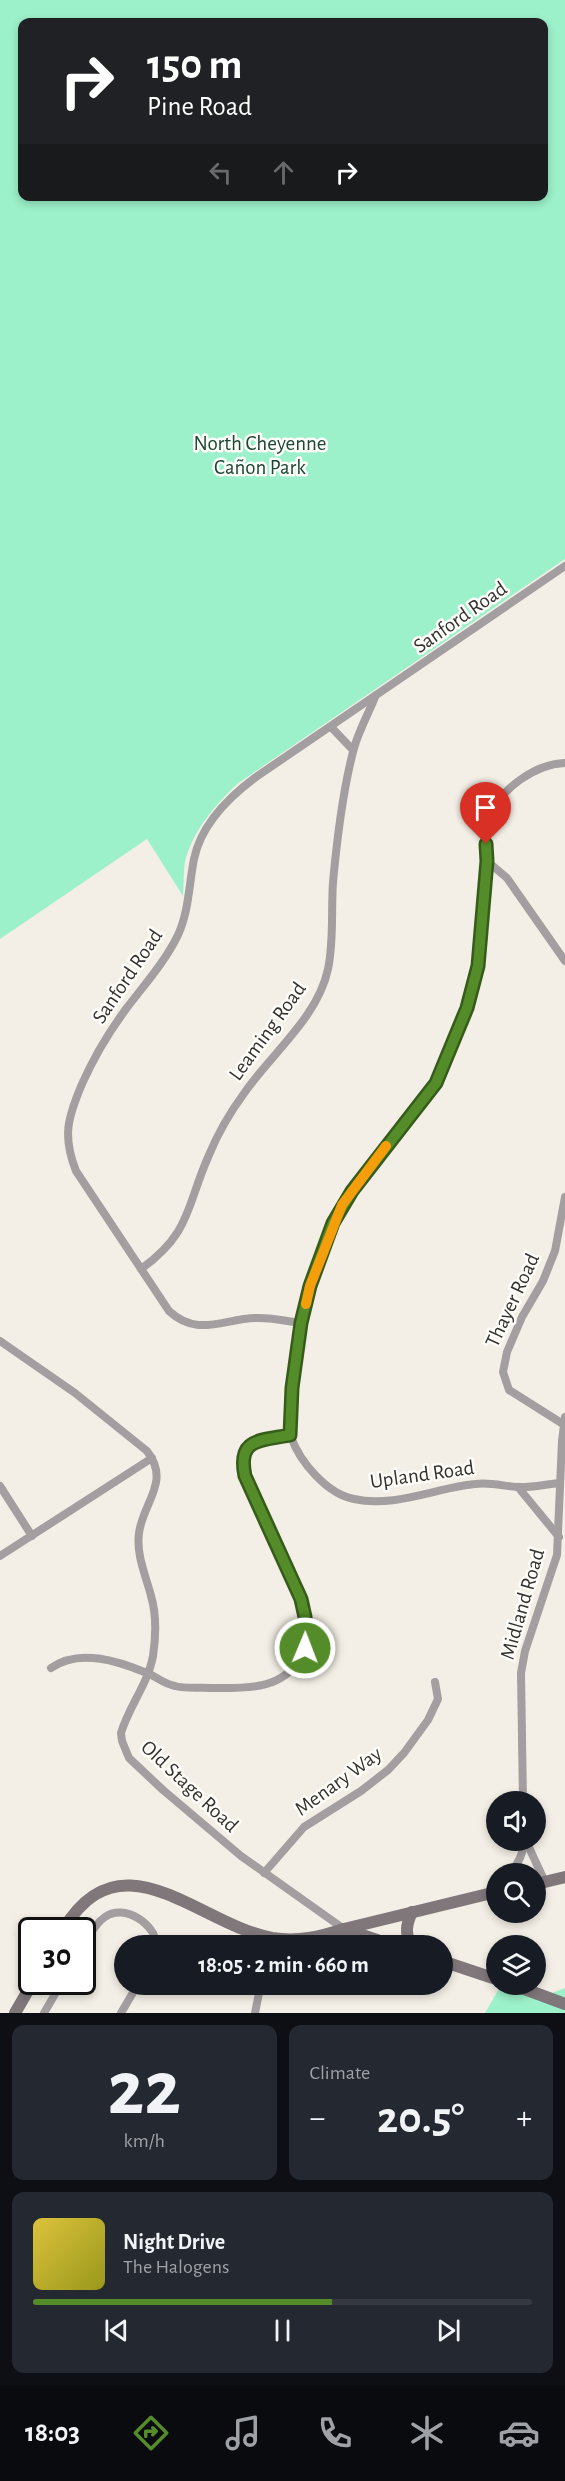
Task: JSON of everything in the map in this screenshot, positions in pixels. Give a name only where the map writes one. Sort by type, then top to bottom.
[{"type":"street","name":"Sanford Road","points":[[301,1323],[258,1318],[194,1326],[169,1311],[76,1171],[68,1147],[67,1134],[71,1108],[110,1032],[163,961],[177,936],[186,910],[195,856],[217,813],[243,787],[565,566]]},
{"type":"street","name":"Leaming Road","points":[[141,1269],[160,1255],[179,1232],[208,1156],[230,1115],[256,1077],[301,1023],[323,983],[330,956],[333,884],[340,818],[353,750],[375,697]]},
{"type":"street","points":[[331,727],[353,750]]},
{"type":"street","points":[[51,1668],[70,1658],[98,1658],[149,1674],[163,1683],[178,1687],[249,1688],[275,1682],[301,1658],[306,1635],[301,1599],[245,1476],[242,1456],[249,1447],[262,1441],[290,1435],[292,1378],[301,1323],[310,1286],[342,1205],[374,1161],[430,1093],[459,1032],[478,966],[487,861],[486,833],[494,808],[512,786],[534,772],[565,763]]},
{"type":"street","points":[[487,861],[507,878],[565,961]]},
{"type":"street","name":"Thayer Road","points":[[564,1421],[509,1390],[503,1372],[507,1352],[522,1317],[543,1281],[555,1250],[565,1197]]},
{"type":"street","points":[[0,1341],[75,1393],[152,1458],[0,1556]]},
{"type":"street","name":"Midland Road","points":[[523,1791],[520,1695],[522,1662],[553,1570],[559,1537],[564,1421]]},
{"type":"street","name":"Upland Road","points":[[290,1435],[300,1453],[322,1482],[342,1496],[355,1500],[397,1500],[475,1484],[495,1483],[518,1487],[560,1483]]},
{"type":"street","name":"Old Stage Road","points":[[152,1458],[158,1470],[157,1480],[142,1520],[138,1543],[155,1619],[156,1634],[149,1674],[121,1733],[122,1741],[129,1758],[207,1829],[264,1873],[344,1929]]},
{"type":"street","points":[[0,1486],[32,1536]]},
{"type":"street","points":[[518,1487],[559,1537]]},
{"type":"street","name":"Menary Way","points":[[264,1873],[304,1827],[369,1785],[404,1753],[423,1728],[438,1699],[435,1682]]},
{"type":"street","points":[[546,1882],[565,1877]]},
{"type":"street","points":[[72,1917],[96,1894],[127,1885],[162,1891],[257,1935]]},
{"type":"street","points":[[321,1935],[486,1894]]},
{"type":"street","points":[[96,1926],[114,1913],[122,1912],[145,1922],[156,1935]]},
{"type":"street","points":[[406,1935],[406,1923],[412,1912]]},
{"type":"street","points":[[344,1929],[362,1935]]},
{"type":"street","points":[[453,1965],[486,1976]]},
{"type":"street","points":[[15,2013],[25,1995]]},
{"type":"street","points":[[44,2013],[54,1995]]},
{"type":"street","points":[[121,2013],[132,1995]]},
{"type":"street","points":[[255,2013],[257,1995]]},
{"type":"street","points":[[541,1995],[565,2004]]},
{"type":"green space","name":"North Cheyenne Cañon Park","points":[[0,0],[565,0],[565,559],[237,784],[213,810],[193,840],[185,862],[183,896],[147,839],[0,939]]},
{"type":"green space","points":[[565,1988],[565,2013],[485,2013],[495,1995],[524,1995],[542,2001],[552,1993]]},
{"type":"slow traffic","points":[[306,1304],[310,1286],[342,1205],[386,1146]]},
{"type":"route","points":[[305,1648],[305,1617],[301,1599],[245,1476],[242,1456],[254,1443],[290,1435],[294,1360],[301,1323],[310,1286],[333,1223],[342,1205],[363,1176],[430,1093],[459,1032],[478,966],[487,861],[486,844]]}]
